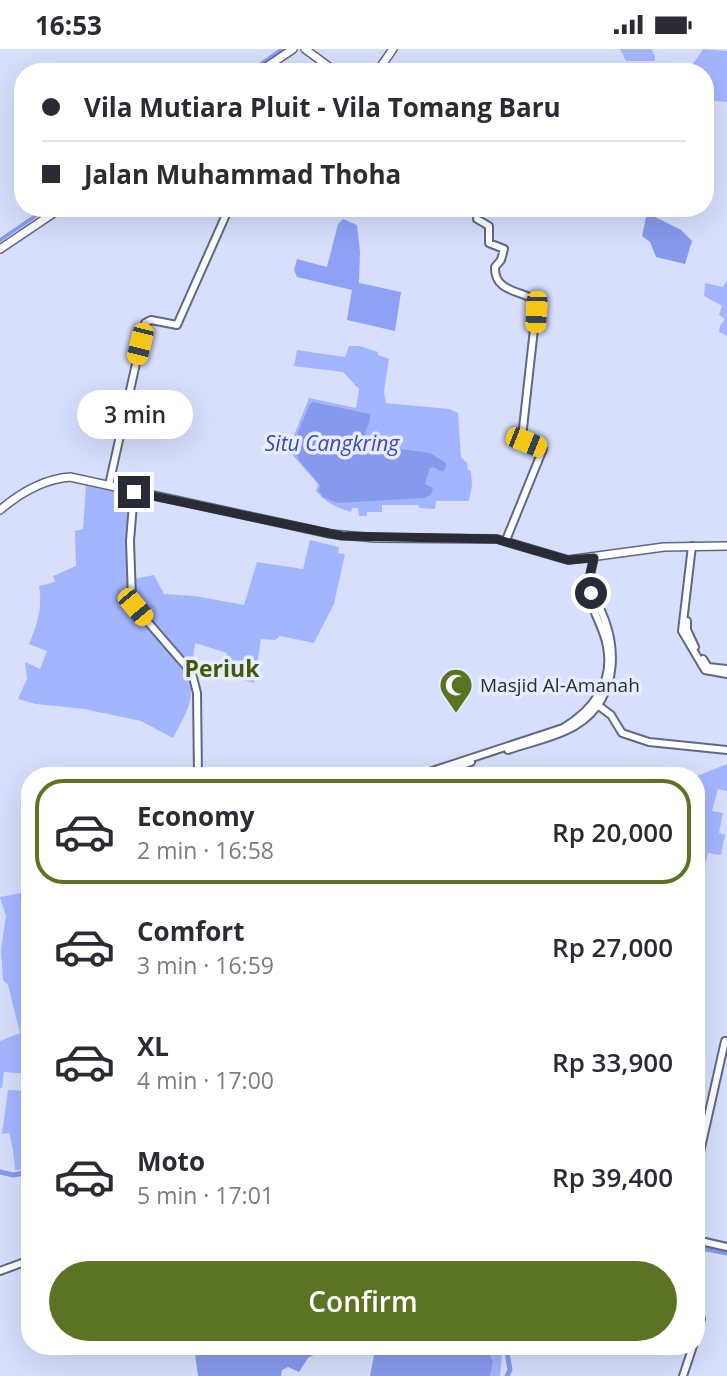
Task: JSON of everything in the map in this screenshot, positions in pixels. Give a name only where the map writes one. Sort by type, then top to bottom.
[{"type":"main road","points":[[272,63],[293,49]]},
{"type":"main road","points":[[305,49],[323,63]]},
{"type":"main road","points":[[0,249],[48,217]]},
{"type":"main road","points":[[0,510],[40,484],[57,478],[78,478],[342,536],[506,540],[568,560],[664,547],[727,545]]},
{"type":"street","points":[[109,485],[145,323],[151,320],[177,325],[225,217]]},
{"type":"street","points":[[477,217],[489,226],[489,243],[503,249],[501,260],[495,267],[496,275],[509,291],[532,297],[537,302],[522,437],[526,442],[543,449],[506,540]]},
{"type":"street","points":[[134,492],[130,541],[132,599],[135,607],[192,673],[197,693],[198,767]]},
{"type":"street","points":[[692,546],[683,634],[705,670],[727,672]]},
{"type":"street","points":[[458,767],[562,733],[577,725],[596,704],[605,682],[608,661],[607,647],[591,600],[589,578],[594,558]]},
{"type":"street","points":[[596,704],[611,715],[622,733],[649,742],[727,750]]},
{"type":"street","points":[[444,767],[563,727],[596,704]]},
{"type":"street","points":[[705,1130],[727,1032]]},
{"type":"street","points":[[705,1122],[725,1041]]},
{"type":"street","points":[[705,1241],[727,1246]]},
{"type":"street","points":[[0,1268],[21,1260]]},
{"type":"street","points":[[683,1376],[690,1355]]},
{"type":"shaded area","points":[[620,49],[651,49],[655,61],[626,61]]},
{"type":"shaded area","points":[[703,49],[727,51],[727,102],[714,101],[714,63],[694,63]]},
{"type":"shaded area","points":[[343,219],[357,225],[359,283],[401,292],[395,331],[347,320],[352,290],[297,277],[294,270],[297,259],[327,267],[338,224]]},
{"type":"shaded area","points":[[727,280],[727,336],[719,332],[725,319],[719,315],[722,306],[704,296],[705,283],[723,287]]},
{"type":"shaded area","points":[[349,346],[360,346],[389,359],[384,391],[386,403],[449,409],[458,413],[461,457],[471,471],[469,501],[436,501],[435,509],[420,508],[418,505],[382,505],[382,512],[367,512],[367,516],[359,516],[358,508],[352,508],[351,512],[341,509],[316,491],[318,484],[288,450],[309,398],[356,408],[359,389],[343,372],[294,366],[297,350],[345,357]]},
{"type":"shaded area","points":[[86,486],[134,495],[134,579],[154,575],[164,594],[195,596],[244,605],[257,562],[303,569],[310,540],[339,547],[338,553],[345,554],[334,604],[314,643],[280,636],[275,640],[261,639],[254,683],[230,677],[224,666],[227,653],[195,643],[193,661],[203,663],[204,672],[189,676],[190,701],[173,738],[141,721],[18,699],[27,679],[25,662],[40,669],[47,651],[29,644],[38,616],[39,586],[55,582],[53,576],[76,566],[75,531],[83,529]]},
{"type":"shaded area","points":[[727,764],[727,791],[718,789],[712,811],[723,813],[719,833],[725,835],[721,855],[708,853],[705,865],[705,773]]},
{"type":"shaded area","points":[[21,893],[21,1073],[4,1072],[2,1088],[0,1041],[20,1033],[8,985],[3,980],[1,949],[6,916],[0,897]]},
{"type":"shaded area","points":[[8,1090],[21,1091],[21,1170],[15,1170],[9,1133],[2,1134]]},
{"type":"shaded area","points":[[490,1355],[502,1355],[500,1376],[490,1376],[493,1362]]},
{"type":"water","points":[[646,217],[655,217],[681,230],[692,241],[685,264],[656,257],[650,242],[642,236]]},
{"type":"water","name":"Situ Cangkring","points":[[313,402],[370,414],[366,437],[382,440],[386,447],[430,453],[446,463],[443,472],[430,468],[425,484],[433,488],[431,495],[424,498],[337,503],[323,497],[319,491],[320,485],[299,460],[292,446]]},
{"type":"water","points":[[195,1355],[313,1355],[308,1358],[299,1372],[288,1367],[282,1370],[281,1376],[198,1376]]},
{"type":"water","points":[[374,1355],[490,1355],[493,1362],[490,1376],[370,1376]]},
{"type":"waterway","points":[[262,63],[282,49]]},
{"type":"waterway","points":[[0,240],[34,217]]},
{"type":"waterway","points":[[0,1172],[21,1174]]},
{"type":"waterway","points":[[705,1249],[727,1253]]},
{"type":"waterway","points":[[507,1376],[510,1370],[508,1355]]},
{"type":"place","name":"Masjid Al-Amanah","points":[[456,715]]},
{"type":"district","name":"Periuk","points":[[222,669]]},
{"type":"route","points":[[134,492],[342,536],[496,539],[568,560],[594,558],[589,578],[591,593]]}]
